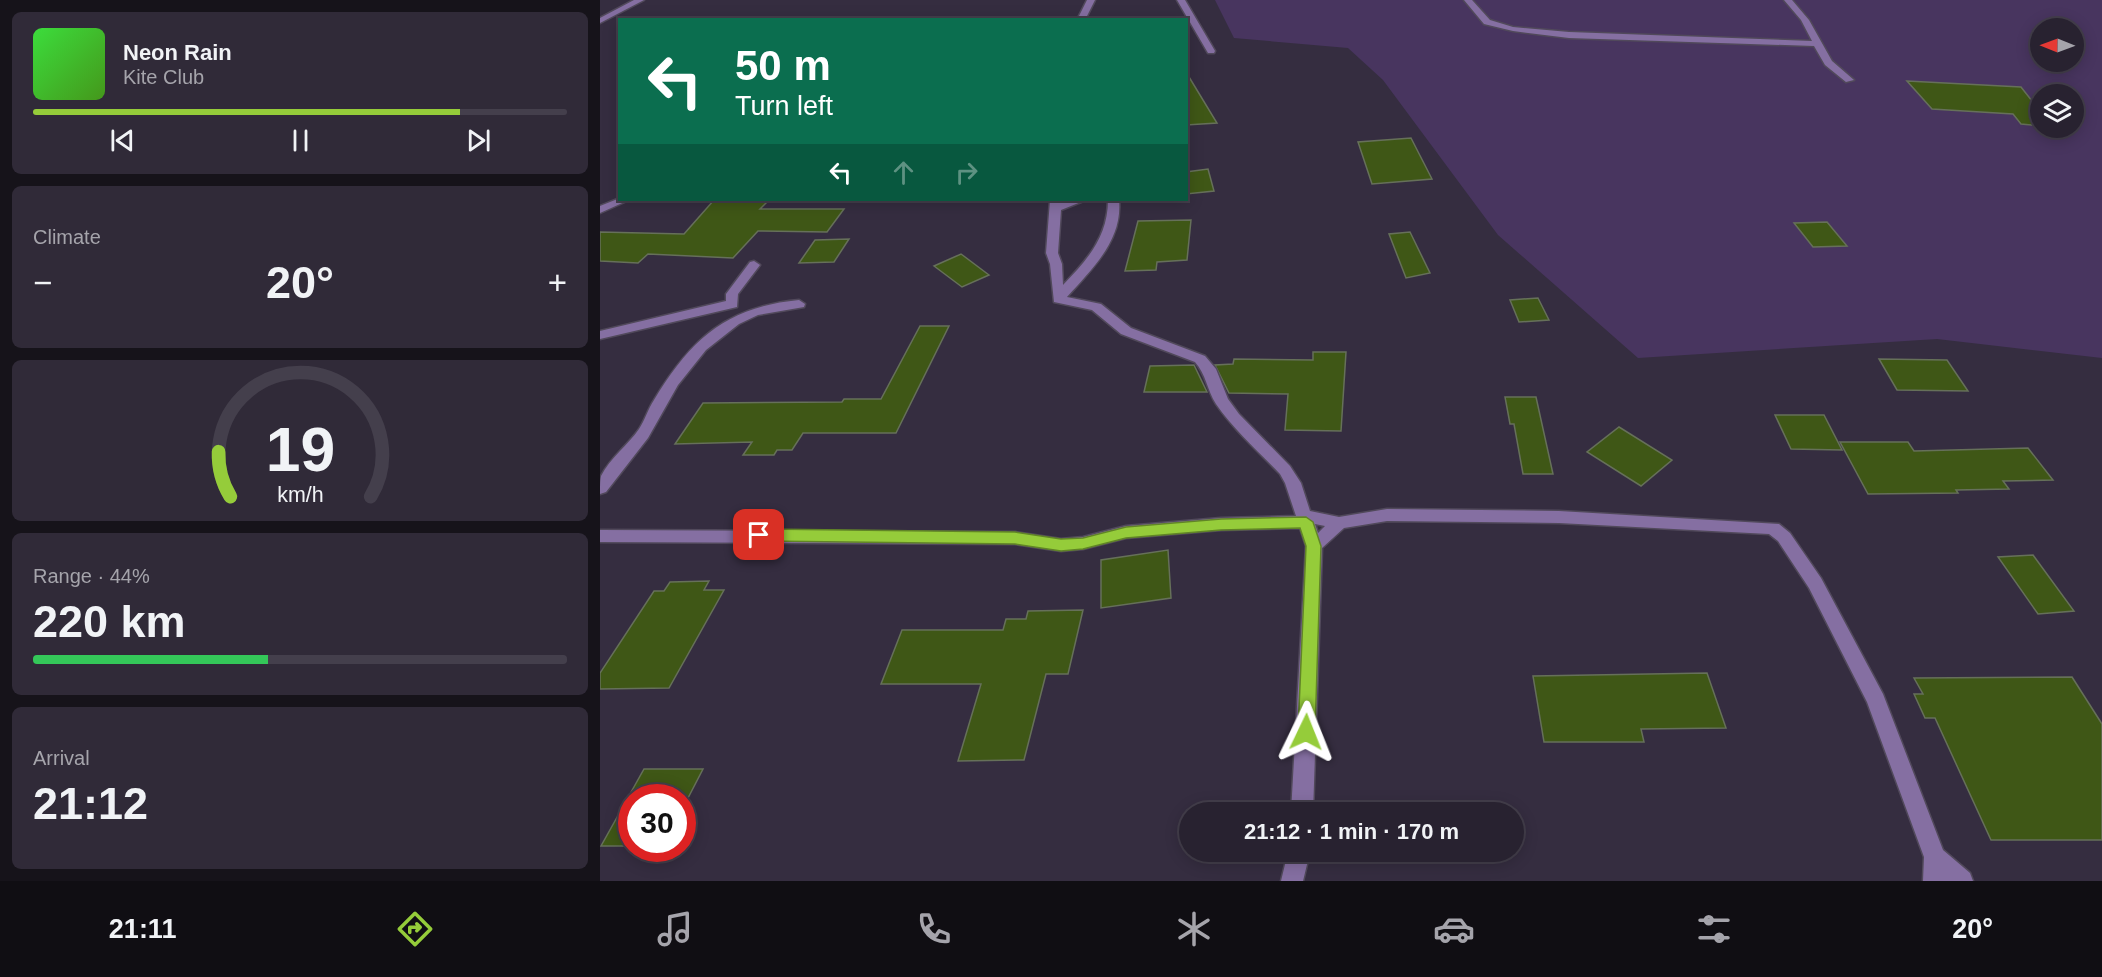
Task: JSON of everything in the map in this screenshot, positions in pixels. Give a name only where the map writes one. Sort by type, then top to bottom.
[{"type":"street","points":[[600,21],[640,0]]},
{"type":"street","points":[[1078,0],[1090,2],[1082,18]]},
{"type":"street","points":[[1181,0],[1211,51]]},
{"type":"street","points":[[1468,0],[1487,22],[1513,29],[1569,35],[1816,44]]},
{"type":"street","points":[[1787,1],[1810,28],[1821,55],[1833,69],[1849,80]]},
{"type":"street","points":[[600,7],[624,8]]},
{"type":"street","points":[[600,210],[620,201]]},
{"type":"street","points":[[1058,299],[1056,264],[1052,253],[1056,204],[1074,201]]},
{"type":"street","points":[[1058,299],[1098,255],[1112,230],[1116,216],[1114,201]]},
{"type":"street","points":[[600,488],[644,432],[661,401],[687,364],[721,327],[732,304],[732,294],[754,265]]},
{"type":"street","points":[[1058,299],[1096,307],[1126,331],[1200,359],[1209,369],[1221,400],[1234,418],[1285,470],[1293,483],[1314,546],[1302,802]]},
{"type":"street","points":[[600,335],[612,334],[673,316],[732,304]]},
{"type":"street","points":[[721,327],[742,316],[764,309],[799,304]]},
{"type":"street","points":[[600,536],[678,534],[1015,538],[1061,545],[1083,543],[1126,532],[1305,519],[1339,523],[1387,515],[1559,517],[1760,525],[1773,528],[1785,537],[1815,583],[1876,700],[1935,856],[1934,881]]},
{"type":"street","points":[[1314,546],[1339,523]]},
{"type":"street","points":[[1935,856],[1962,881]]},
{"type":"street","points":[[1292,881],[1297,862]]},
{"type":"shaded area","points":[[1215,0],[2102,0],[2102,358],[1937,339],[1638,358],[1498,235],[1383,80],[1348,48],[1234,38]]},
{"type":"building","points":[[1188,75],[1217,123],[1188,125]]},
{"type":"building","points":[[1907,81],[2021,87],[2030,98],[2030,125],[2021,124],[2013,114],[1932,109]]},
{"type":"building","points":[[1411,138],[1432,179],[1372,184],[1358,142]]},
{"type":"building","points":[[1208,169],[1214,191],[1188,194],[1188,172]]},
{"type":"building","points":[[713,201],[768,201],[760,209],[844,209],[827,232],[758,231],[733,258],[648,254],[638,263],[600,261],[600,232],[684,234]]},
{"type":"building","points":[[1191,220],[1187,260],[1157,262],[1156,270],[1125,271],[1138,221]]},
{"type":"building","points":[[1827,222],[1847,246],[1813,247],[1794,223]]},
{"type":"building","points":[[1410,232],[1430,273],[1406,278],[1389,234]]},
{"type":"building","points":[[849,239],[834,262],[799,263],[815,240]]},
{"type":"building","points":[[961,254],[989,275],[962,287],[934,266]]},
{"type":"building","points":[[1538,298],[1549,320],[1519,322],[1510,300]]},
{"type":"building","points":[[920,326],[949,326],[896,433],[803,433],[792,450],[777,450],[774,455],[743,455],[752,442],[675,444],[703,403],[842,402],[844,399],[881,399]]},
{"type":"building","points":[[1313,352],[1346,352],[1341,431],[1285,430],[1288,394],[1229,393],[1215,365],[1233,364],[1234,359],[1313,360]]},
{"type":"building","points":[[1879,359],[1947,360],[1968,391],[1897,390]]},
{"type":"building","points":[[1194,365],[1207,392],[1144,392],[1150,366]]},
{"type":"building","points":[[1505,397],[1536,397],[1553,474],[1523,474],[1514,424],[1510,424]]},
{"type":"building","points":[[1775,415],[1824,415],[1842,450],[1791,449]]},
{"type":"building","points":[[1619,427],[1672,460],[1641,486],[1587,452]]},
{"type":"building","points":[[1840,442],[1908,442],[1914,451],[2028,448],[2053,480],[2003,481],[2009,489],[1956,490],[1958,493],[1868,494]]},
{"type":"building","points":[[1168,550],[1171,598],[1101,608],[1101,560]]},
{"type":"building","points":[[2033,555],[2074,611],[2038,614],[1998,557]]},
{"type":"building","points":[[709,581],[704,590],[724,590],[669,688],[600,689],[600,673],[654,591],[664,591],[670,582]]},
{"type":"building","points":[[1083,610],[1068,674],[1046,674],[1024,760],[958,761],[981,684],[881,684],[902,630],[1003,630],[1006,619],[1026,619],[1028,611]]},
{"type":"building","points":[[1707,673],[1726,728],[1641,729],[1644,742],[1544,742],[1533,676]]},
{"type":"building","points":[[2072,677],[2102,724],[2102,840],[1991,840],[1935,718],[1925,718],[1914,694],[1923,694],[1914,678]]},
{"type":"building","points":[[644,769],[703,769],[695,784],[636,784]]},
{"type":"building","points":[[618,816],[618,846],[601,846]]},
{"type":"route","points":[[759,535],[1015,538],[1061,545],[1083,543],[1126,532],[1221,524],[1306,522],[1314,546],[1306,732]]}]
